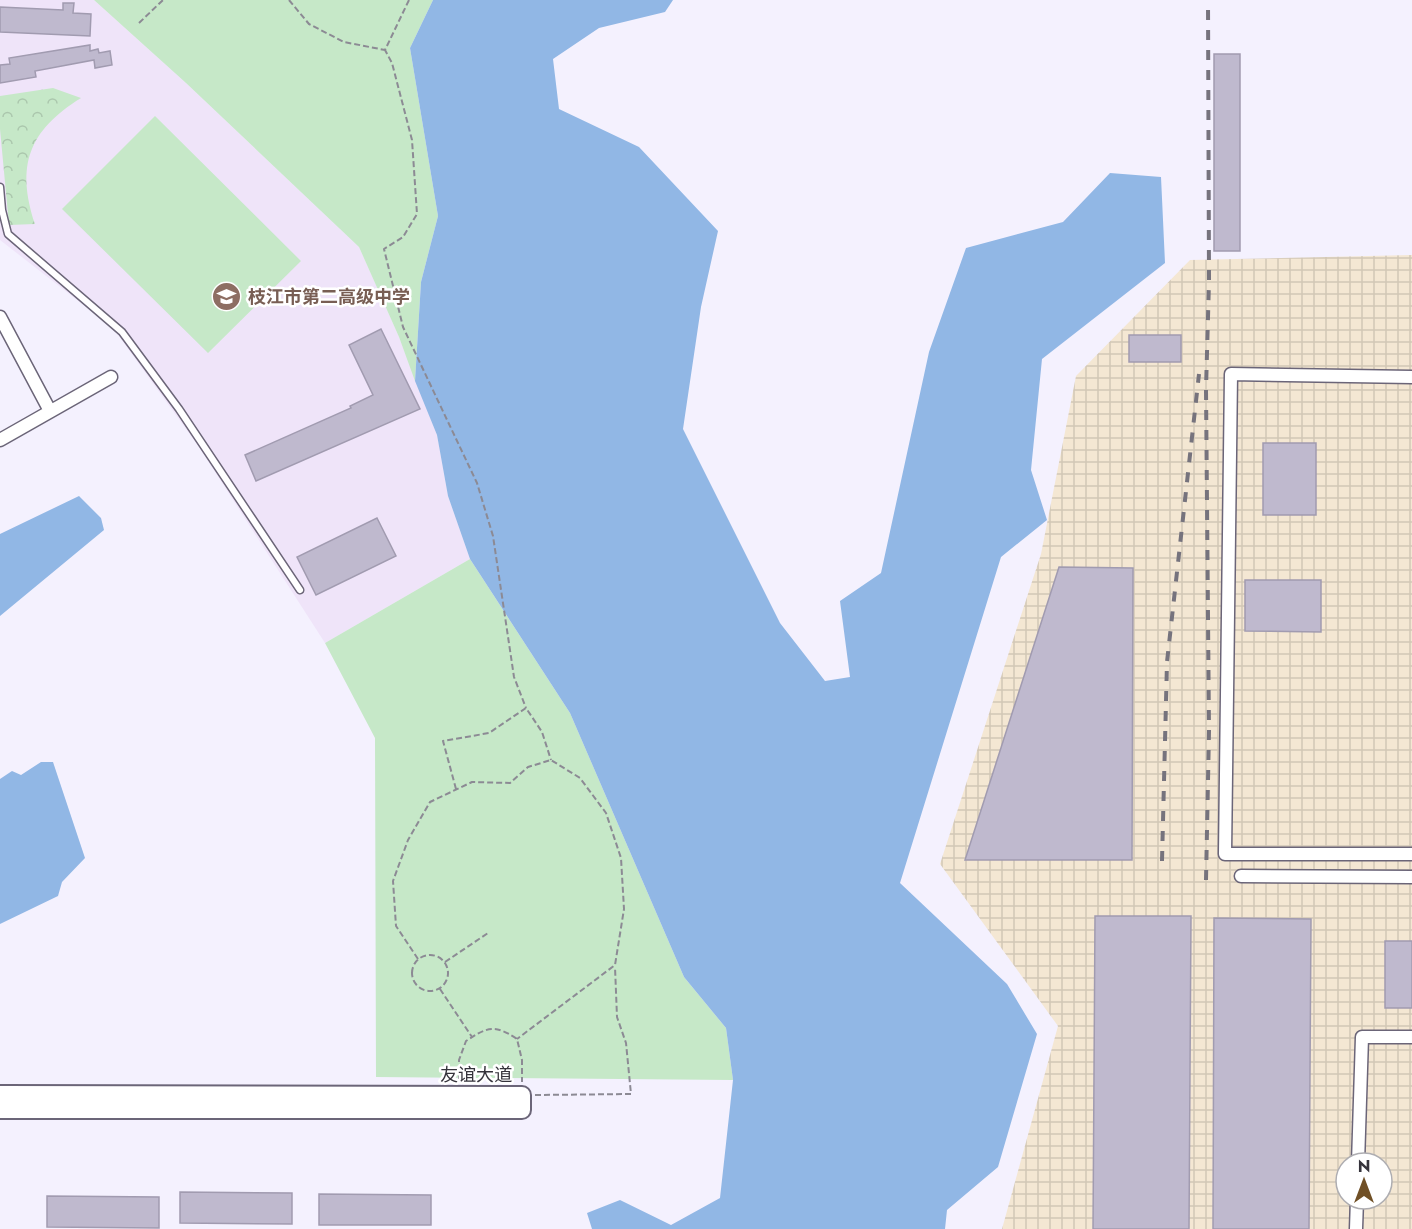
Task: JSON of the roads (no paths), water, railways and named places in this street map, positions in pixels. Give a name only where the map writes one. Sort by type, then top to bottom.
[{"type":"main road","name":"友谊大道","points":[[0,1094],[522,1095],[522,1110],[0,1110]]},
{"type":"street","points":[[0,317],[50,411]]},
{"type":"street","points":[[1412,377],[1231,374],[1225,854],[1412,854]]},
{"type":"street","points":[[0,440],[111,377]]},
{"type":"street","points":[[1241,876],[1412,877]]},
{"type":"street","points":[[1358,1151],[1362,1036],[1412,1037]]},
{"type":"street","points":[[1356,1229],[1357,1211]]},
{"type":"lane","points":[[0,186],[1,210],[8,234],[122,332],[179,409],[300,590]]},
{"type":"water","points":[[433,0],[673,0],[665,12],[599,28],[553,59],[559,109],[639,147],[718,231],[701,307],[683,429],[780,623],[825,681],[850,677],[840,601],[881,573],[929,352],[966,248],[1063,222],[1110,173],[1161,177],[1165,263],[1042,359],[1031,470],[1047,520],[1001,557],[900,883],[1007,984],[1037,1034],[998,1167],[947,1210],[945,1229],[592,1229],[587,1213],[620,1200],[671,1225],[720,1198],[733,1080],[726,1028],[684,977],[570,713],[470,559],[448,496],[437,435],[415,381],[421,282],[438,216],[410,48]]},
{"type":"water","points":[[79,496],[101,518],[104,530],[0,616],[0,534]]},
{"type":"water","points":[[41,762],[53,762],[85,858],[62,882],[58,896],[0,924],[0,779],[12,771],[21,775]]},
{"type":"railway","points":[[1206,880],[1209,731],[1206,389],[1209,281],[1208,0]]},
{"type":"railway","points":[[1162,861],[1167,662],[1199,374]]},
{"type":"place","name":"枝江市第二高级中学","points":[[227,297]]}]
